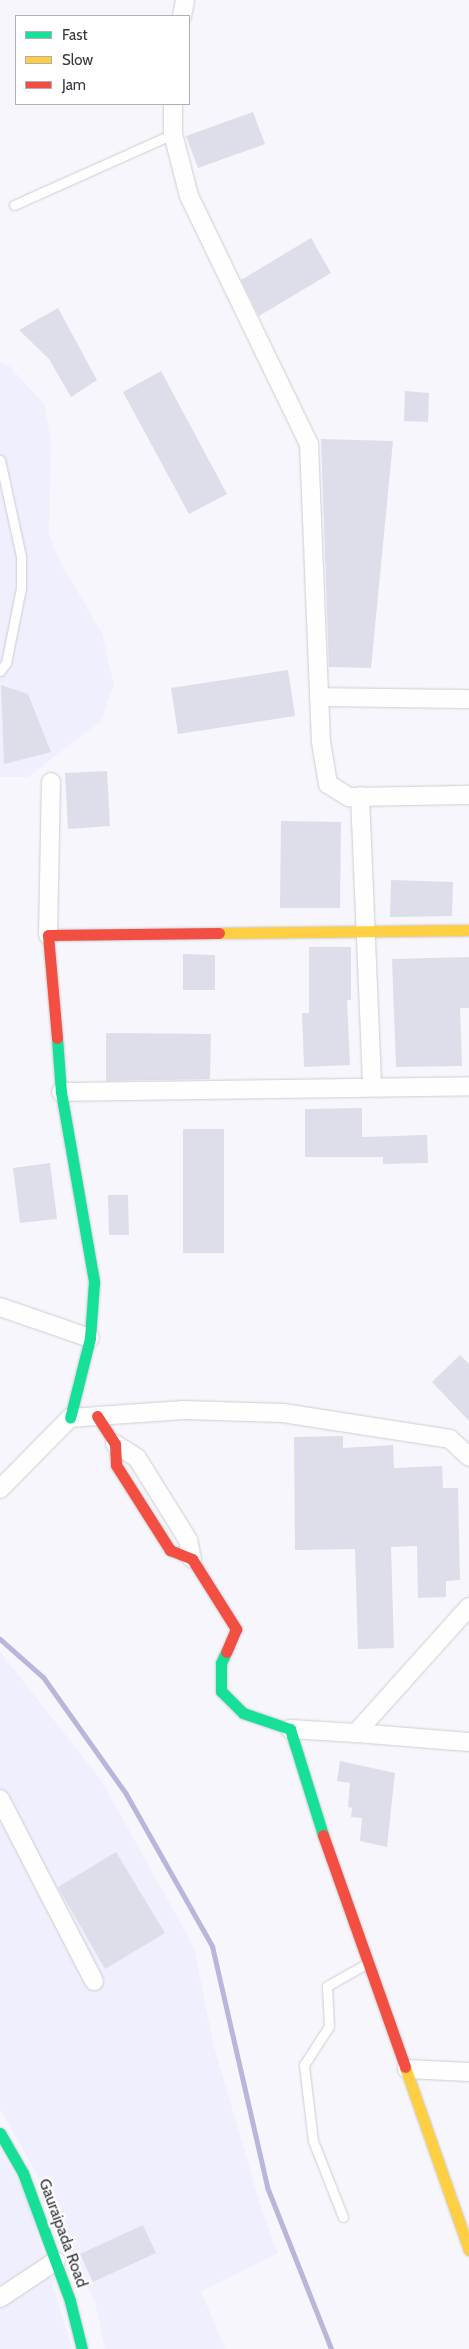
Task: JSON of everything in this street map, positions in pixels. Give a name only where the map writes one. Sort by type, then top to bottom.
[{"type":"street","points":[[182,15],[185,0]]},
{"type":"street","points":[[173,105],[173,134],[188,196],[308,444],[321,742],[328,784],[349,797],[469,795]]},
{"type":"street","points":[[319,697],[469,699]]},
{"type":"street","points":[[0,1489],[70,1418],[90,1338],[94,1282],[61,1092],[48,935],[51,782]]},
{"type":"street","points":[[360,796],[372,1086]]},
{"type":"street","points":[[48,935],[469,930]]},
{"type":"street","points":[[61,1092],[469,1086]]},
{"type":"street","points":[[0,1308],[90,1338]]},
{"type":"street","points":[[70,1418],[184,1410],[283,1413],[450,1439],[469,1457]]},
{"type":"street","points":[[97,1416],[115,1444],[137,1458],[188,1540],[192,1559],[236,1629],[221,1663],[221,1691],[243,1713],[290,1729],[469,1742]]},
{"type":"street","points":[[356,1733],[469,1607]]},
{"type":"street","points":[[290,1729],[326,1843],[407,2069],[469,2250]]},
{"type":"street","points":[[0,1800],[94,1981]]},
{"type":"street","points":[[407,2069],[469,2072]]},
{"type":"street","name":"Gauraipada Road","points":[[0,2133],[23,2173],[70,2300],[82,2349]]},
{"type":"street","points":[[0,2298],[56,2260]]},
{"type":"lane","points":[[14,205],[173,134]]},
{"type":"lane","points":[[0,460],[21,556],[21,588],[6,664],[0,671]]},
{"type":"lane","points":[[343,2217],[309,2126],[304,2065],[329,2026],[327,1986],[369,1962]]},
{"type":"shaded area","points":[[0,362],[8,365],[44,404],[51,440],[49,535],[59,560],[102,633],[114,684],[101,721],[28,777],[0,777]]},
{"type":"shaded area","points":[[0,1652],[101,1780],[194,1947],[213,2043],[262,2211],[278,2253],[201,2291],[225,2349],[105,2349],[95,2302],[35,2171],[0,2109]]},
{"type":"shaded area","points":[[0,2150],[25,2193],[72,2349],[0,2349]]},
{"type":"building","points":[[253,112],[265,144],[198,168],[186,136]]},
{"type":"building","points":[[311,238],[331,273],[259,316],[241,280]]},
{"type":"building","points":[[58,308],[97,380],[71,397],[49,359],[19,330]]},
{"type":"building","points":[[161,371],[227,494],[189,514],[123,392]]},
{"type":"building","points":[[405,391],[429,393],[428,422],[404,421]]},
{"type":"building","points":[[321,439],[393,441],[371,668],[329,667]]},
{"type":"building","points":[[288,670],[295,716],[178,734],[171,688]]},
{"type":"building","points":[[1,685],[28,694],[51,752],[4,764]]},
{"type":"building","points":[[107,771],[110,826],[68,829],[65,773]]},
{"type":"building","points":[[281,821],[341,822],[340,908],[280,908]]},
{"type":"building","points":[[391,880],[453,882],[452,916],[390,917]]},
{"type":"building","points":[[309,947],[351,947],[351,1000],[347,1000],[350,1065],[304,1067],[302,1013],[309,1013]]},
{"type":"building","points":[[183,954],[215,955],[215,990],[183,990]]},
{"type":"building","points":[[469,957],[469,1008],[460,1008],[462,1066],[396,1067],[392,959]]},
{"type":"building","points":[[106,1033],[211,1034],[210,1079],[106,1081]]},
{"type":"building","points":[[362,1108],[362,1137],[427,1135],[428,1163],[383,1164],[383,1157],[305,1157],[305,1109]]},
{"type":"building","points":[[183,1129],[224,1129],[224,1253],[183,1253]]},
{"type":"building","points":[[50,1163],[57,1219],[20,1223],[13,1168]]},
{"type":"building","points":[[108,1195],[128,1195],[129,1235],[109,1235]]},
{"type":"building","points":[[460,1355],[469,1364],[469,1421],[432,1382]]},
{"type":"building","points":[[343,1436],[343,1448],[393,1445],[394,1468],[442,1466],[443,1488],[458,1488],[460,1580],[446,1581],[446,1597],[418,1598],[417,1546],[391,1547],[394,1648],[358,1649],[355,1549],[295,1550],[294,1437]]},
{"type":"building","points":[[340,1761],[395,1773],[387,1847],[360,1841],[362,1818],[351,1817],[352,1808],[348,1807],[350,1783],[337,1781]]},
{"type":"building","points":[[116,1852],[165,1933],[105,1969],[58,1887]]},
{"type":"building","points":[[143,2225],[156,2253],[93,2282],[80,2254]]},
{"type":"waterway","points":[[0,1639],[43,1677],[126,1794],[212,1946],[267,2187],[331,2349]]},
{"type":"traffic: fast","points":[[57,1038],[61,1092],[94,1282],[90,1338],[70,1418]]},
{"type":"traffic: fast","points":[[226,1652],[221,1663],[221,1691],[243,1713],[290,1729],[323,1835]]},
{"type":"traffic: fast","points":[[0,2133],[23,2173],[70,2301],[82,2349]]},
{"type":"traffic: slow","points":[[219,933],[469,930]]},
{"type":"traffic: slow","points":[[405,2067],[469,2250]]},
{"type":"traffic: jam","points":[[57,1038],[48,935],[219,933]]},
{"type":"traffic: jam","points":[[97,1416],[115,1444],[116,1465],[170,1550],[192,1559],[236,1629],[226,1652]]},
{"type":"traffic: jam","points":[[323,1835],[405,2067]]}]
